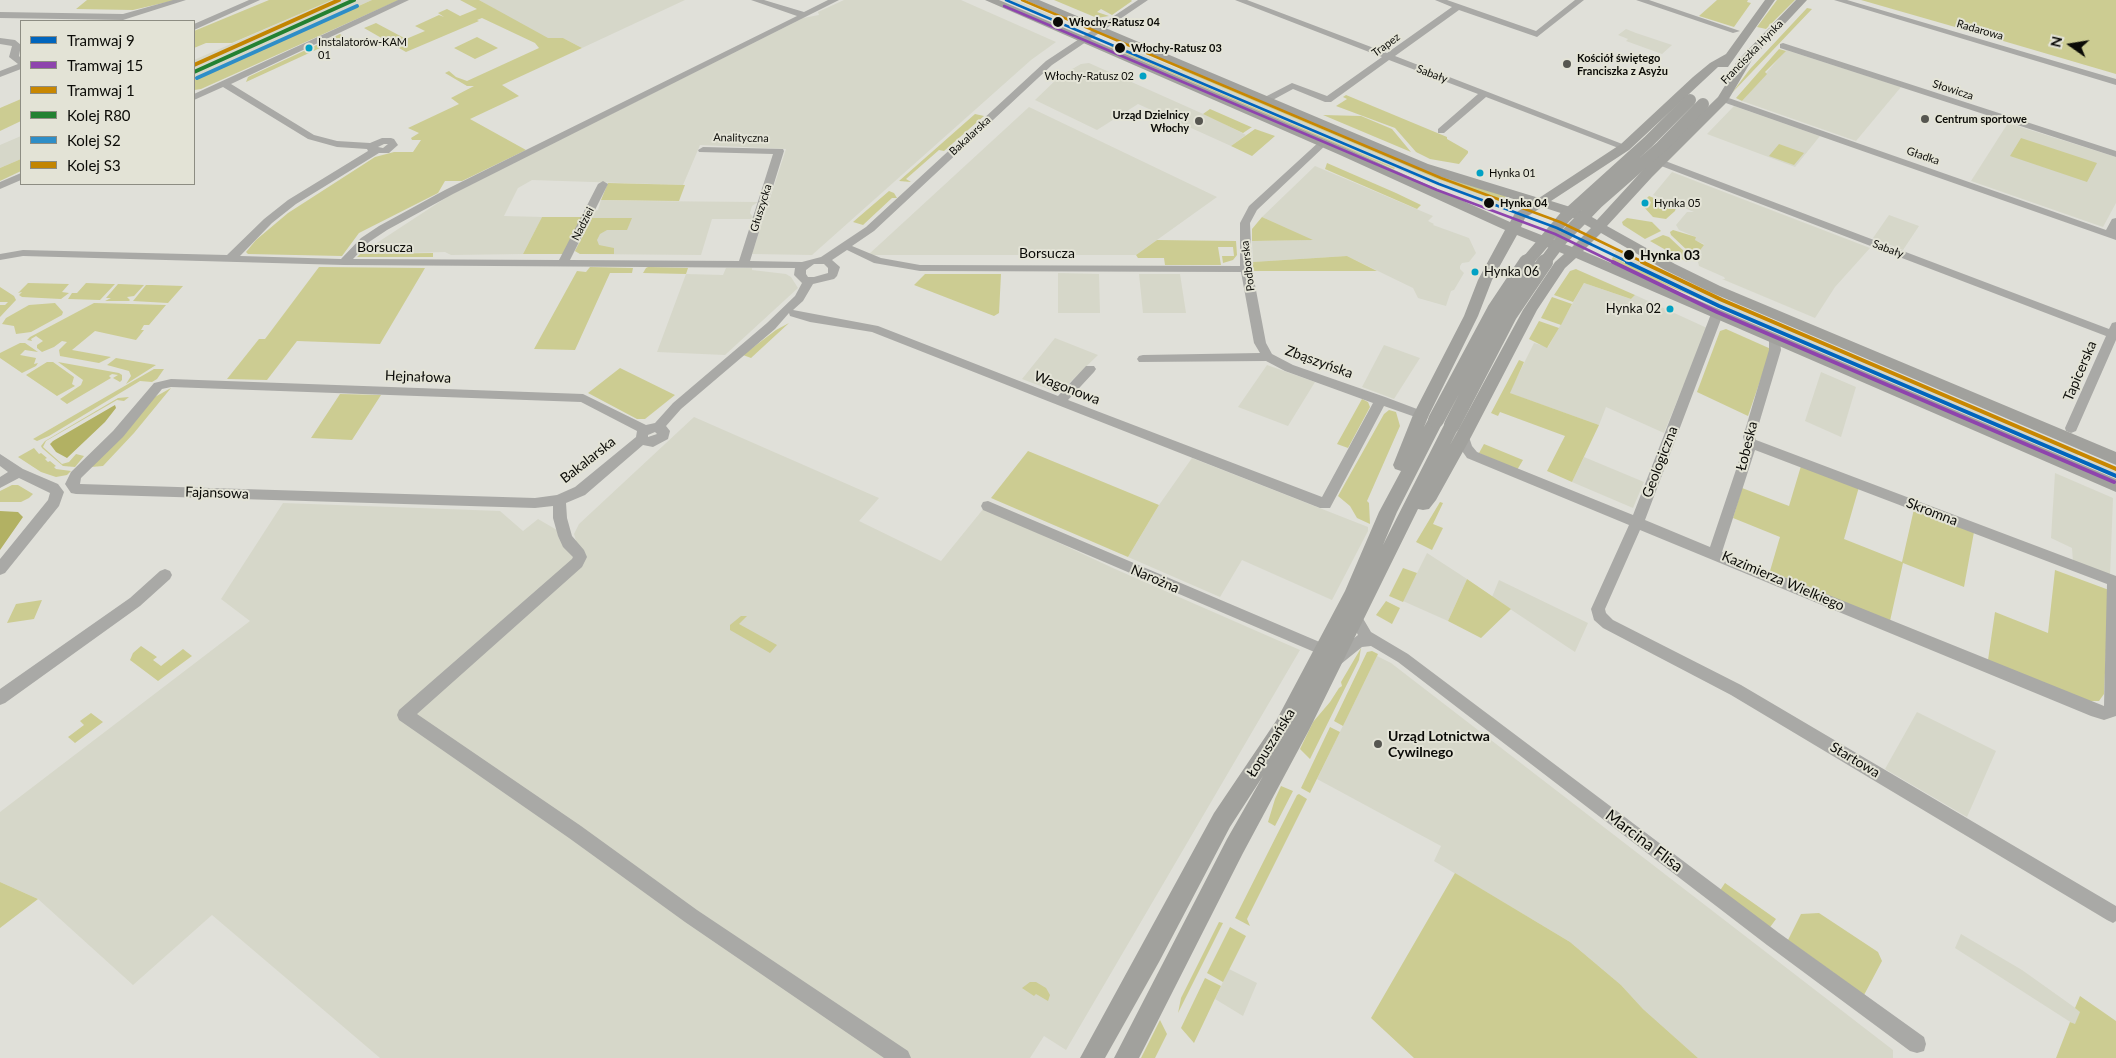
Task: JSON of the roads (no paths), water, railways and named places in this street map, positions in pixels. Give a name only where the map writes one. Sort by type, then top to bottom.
[{"type":"main road","points":[[990,0],[1323,143],[1512,228],[1595,261],[2116,486]]},
{"type":"main road","points":[[1030,0],[1423,167],[1576,213],[1600,225],[1670,267],[1720,292],[2116,459]]},
{"type":"main road","name":"Franciszka Hynka","points":[[1696,102],[1770,0]]},
{"type":"main road","name":"Franciszka Hynka","points":[[1696,102],[1749,55],[1802,0]]},
{"type":"main road","points":[[1458,431],[1530,310],[1560,265],[1722,98],[1749,55]]},
{"type":"main road","points":[[1429,417],[1479,294],[1520,216],[1625,147],[1697,79],[1714,65],[1731,56]]},
{"type":"main road","points":[[1429,417],[1531,255],[1578,204],[1696,102]]},
{"type":"main road","points":[[1458,431],[1510,315],[1544,261],[1591,209],[1654,153],[1696,102]]},
{"type":"main road","name":"Łopuszańska","points":[[1126,1058],[1235,846],[1329,656],[1354,592],[1429,417]]},
{"type":"main road","name":"Łopuszańska","points":[[1092,1058],[1222,820],[1329,656],[1356,619],[1399,531],[1430,495],[1458,431]]},
{"type":"street","points":[[0,15],[121,19],[182,0]]},
{"type":"street","points":[[195,27],[256,0]]},
{"type":"street","points":[[195,97],[405,0]]},
{"type":"street","points":[[756,0],[804,15]]},
{"type":"street","points":[[344,262],[365,240],[410,213],[835,0]]},
{"type":"street","name":"Bakalarska","points":[[828,262],[852,249],[862,236],[1049,63],[1144,0]]},
{"type":"street","name":"Sabały","points":[[1239,0],[1625,147]]},
{"type":"street","points":[[1439,0],[1537,34],[1580,0]]},
{"type":"street","points":[[1640,0],[1736,31]]},
{"type":"street","name":"Radarowa","points":[[1838,0],[2116,82]]},
{"type":"street","name":"Trapez","points":[[1266,100],[1292,86],[1328,100],[1458,7]]},
{"type":"street","points":[[0,41],[12,42],[17,45],[14,57],[20,61]]},
{"type":"street","name":"Słowicza","points":[[1783,46],[2116,154]]},
{"type":"street","points":[[0,74],[20,66]]},
{"type":"street","points":[[223,83],[312,137],[337,144],[374,149],[292,202],[268,221],[230,259]]},
{"type":"street","points":[[1441,131],[1484,94]]},
{"type":"street","name":"Gładka","points":[[1722,98],[2113,236]]},
{"type":"street","name":"Podborska","points":[[1268,357],[1260,343],[1246,269],[1244,228],[1250,213],[1323,143]]},
{"type":"street","name":"Analityczna","points":[[703,150],[779,152]]},
{"type":"street","name":"Głuszycka","points":[[744,264],[779,152]]},
{"type":"street","name":"Sabały","points":[[1660,162],[2115,332]]},
{"type":"street","points":[[0,186],[20,176]]},
{"type":"street","name":"Nadziei","points":[[563,264],[603,184]]},
{"type":"street","points":[[2113,236],[2116,221]]},
{"type":"street","name":"Bakalarska","points":[[828,262],[855,238],[862,236]]},
{"type":"street","name":"Borsucza","points":[[852,249],[878,261],[920,268],[1246,269]]},
{"type":"street","name":"Borsucza","points":[[0,257],[24,254],[344,262],[744,264],[770,265],[781,270],[802,268]]},
{"type":"street","points":[[812,261],[828,262],[834,267],[833,274],[814,281],[802,278],[802,268],[812,261]]},
{"type":"street","name":"Bakalarska","points":[[771,326],[784,321],[808,300],[814,281]]},
{"type":"street","name":"Bakalarska","points":[[521,503],[559,500],[580,491],[771,326],[814,281]]},
{"type":"street","name":"Wagonowa","points":[[794,313],[810,318],[874,329],[1324,504],[1381,400]]},
{"type":"street","name":"Geologiczna","points":[[1598,609],[1637,522],[1718,314]]},
{"type":"street","name":"Tapicerska","points":[[2071,428],[2115,332]]},
{"type":"street","name":"Łobeska","points":[[1715,553],[1750,443],[1749,437],[1775,350],[1775,338]]},
{"type":"street","name":"Zbąszyńska","points":[[1143,359],[1268,357],[1289,368],[1429,417]]},
{"type":"street","points":[[1060,401],[1090,369]]},
{"type":"street","name":"Hejnałowa","points":[[183,383],[583,398],[648,432]]},
{"type":"street","name":"Fajansowa","points":[[183,383],[163,384],[154,391],[118,434],[76,476],[73,480],[73,487],[76,489],[521,503]]},
{"type":"street","points":[[2050,432],[2071,428],[2082,445]]},
{"type":"street","name":"Kazimierza Wielkiego","points":[[1458,431],[1466,448],[1472,455],[2097,711],[2104,713],[2112,711]]},
{"type":"street","name":"Skromna","points":[[1750,443],[2114,581],[2112,711]]},
{"type":"street","points":[[0,459],[18,472],[53,488],[57,492],[54,502],[0,569]]},
{"type":"street","points":[[0,484],[18,472]]},
{"type":"street","points":[[559,500],[564,536],[579,554],[580,557],[577,563],[405,715],[570,828],[691,916],[901,1058]]},
{"type":"street","name":"Narożna","points":[[988,506],[1329,656]]},
{"type":"street","points":[[0,698],[135,602],[165,575]]},
{"type":"street","name":"Startowa","points":[[1598,609],[1599,616],[1608,624],[1736,690],[2113,914]]},
{"type":"street","name":"Marcina Flisa","points":[[1356,619],[1361,631],[1371,640],[1403,658],[1773,939],[1917,1044]]},
{"type":"street","points":[[1329,656],[1359,641],[1371,640]]},
{"type":"tram line","name":"9","points":[[1006,0],[1439,184],[1557,228],[1719,306],[2116,476]]},
{"type":"tram line","name":"1","points":[[1022,0],[1441,178],[1560,222],[1722,300],[2116,469]]},
{"type":"tram line","name":"15","points":[[1004,6],[1437,190],[1555,234],[1717,312],[2114,482]]},
{"type":"rail line","name":"S3","points":[[195,65],[339,0]]},
{"type":"rail line","name":"R80","points":[[195,72],[354,0]]},
{"type":"rail line","name":"S2","points":[[197,78],[357,6]]},
{"type":"place","name":"Włochy-Ratusz 04","points":[[1058,22]]},
{"type":"place","name":"Instalatorów-KAM 01","points":[[309,48]]},
{"type":"place","name":"Włochy-Ratusz 03","points":[[1120,48]]},
{"type":"place","name":"Kościół świętego Franciszka z Asyżu","points":[[1567,64]]},
{"type":"place","name":"Włochy-Ratusz 02","points":[[1143,76]]},
{"type":"place","name":"Centrum sportowe","points":[[1925,119]]},
{"type":"place","name":"Urząd Dzielnicy Włochy","points":[[1199,121]]},
{"type":"place","name":"Hynka 01","points":[[1480,173]]},
{"type":"place","name":"Hynka 04","points":[[1489,203]]},
{"type":"place","name":"Hynka 05","points":[[1645,203]]},
{"type":"place","name":"Hynka 03","points":[[1629,255]]},
{"type":"place","name":"Hynka 06","points":[[1475,272]]},
{"type":"place","name":"Hynka 02","points":[[1670,309]]},
{"type":"place","name":"Urząd Lotnictwa Cywilnego","points":[[1378,744]]}]
